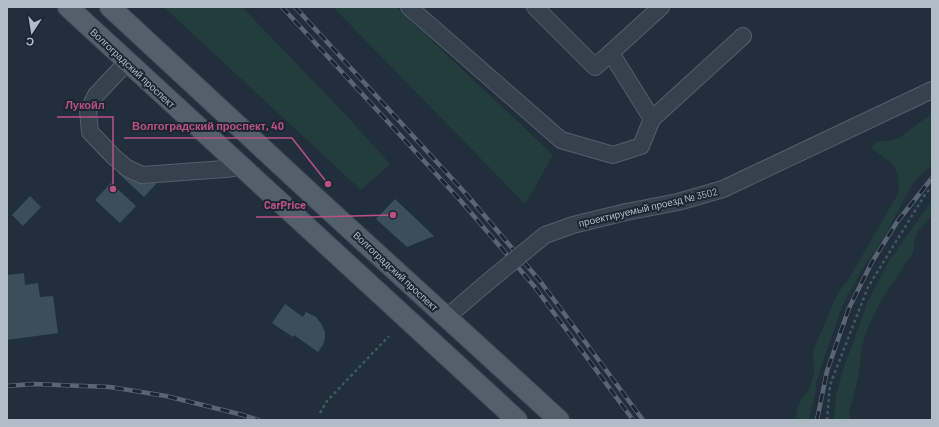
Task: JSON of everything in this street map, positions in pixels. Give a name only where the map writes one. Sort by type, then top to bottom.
[{"type":"main road","name":"Волгоградский проспект","points":[[68,7],[517,420]]},
{"type":"main road","name":"Волгоградский проспект","points":[[110,7],[446,318],[559,420]]},
{"type":"street","points":[[408,7],[561,140],[613,156],[641,146],[652,119],[743,36]]},
{"type":"street","points":[[535,7],[595,67],[661,7]]},
{"type":"street","points":[[611,52],[652,119]]},
{"type":"street","points":[[127,62],[96,95],[88,111],[90,132],[114,157],[127,168],[142,176],[225,169],[240,166]]},
{"type":"street","name":"проектируемый проезд № 3502","points":[[446,318],[545,235],[573,225],[626,212],[678,202],[723,189],[932,90]]},
{"type":"path","points":[[827,420],[830,384],[868,287],[926,193],[932,188]]},
{"type":"path","points":[[320,414],[327,401],[389,336]]},
{"type":"green space","points":[[164,7],[242,7],[345,114],[390,164],[361,190]]},
{"type":"green space","points":[[333,7],[396,7],[553,155],[525,204]]},
{"type":"green space","points":[[932,113],[932,165],[913,183],[883,239],[865,265],[849,293],[842,307],[821,367],[816,383],[816,391],[809,420],[796,420],[797,409],[809,389],[814,374],[813,351],[837,295],[851,275],[899,192],[898,175],[895,168],[890,162],[871,148],[876,142],[899,138]]},
{"type":"green space","points":[[932,200],[932,215],[915,237],[913,253],[881,300],[867,330],[862,346],[858,379],[850,409],[849,420],[834,420],[836,396],[842,373],[867,303],[889,261]]},
{"type":"building","points":[[131,160],[156,184],[144,197],[118,173]]},
{"type":"building","points":[[111,183],[136,206],[120,223],[95,200]]},
{"type":"building","points":[[30,196],[41,207],[23,226],[12,215]]},
{"type":"building","points":[[395,199],[434,236],[407,247],[376,219]]},
{"type":"building","points":[[24,273],[25,285],[38,283],[40,297],[53,296],[58,333],[7,340],[7,275]]},
{"type":"building","points":[[285,304],[303,317],[306,312],[316,317],[322,325],[325,332],[325,338],[323,345],[318,352],[294,335],[293,337],[272,323]]},
{"type":"railway","points":[[282,7],[460,200],[534,286],[633,420]]},
{"type":"railway","points":[[295,7],[467,195],[540,281],[643,420]]},
{"type":"railway","points":[[817,420],[827,371],[849,308],[872,262],[897,222],[932,178]]},
{"type":"railway","points":[[7,386],[33,384],[110,387],[166,396],[258,420]]},
{"type":"place","name":"Волгоградский проспект, 40","points":[[328,184]]},
{"type":"place","name":"Лукойл","points":[[113,189]]},
{"type":"place","name":"CarPrice","points":[[393,215]]}]
